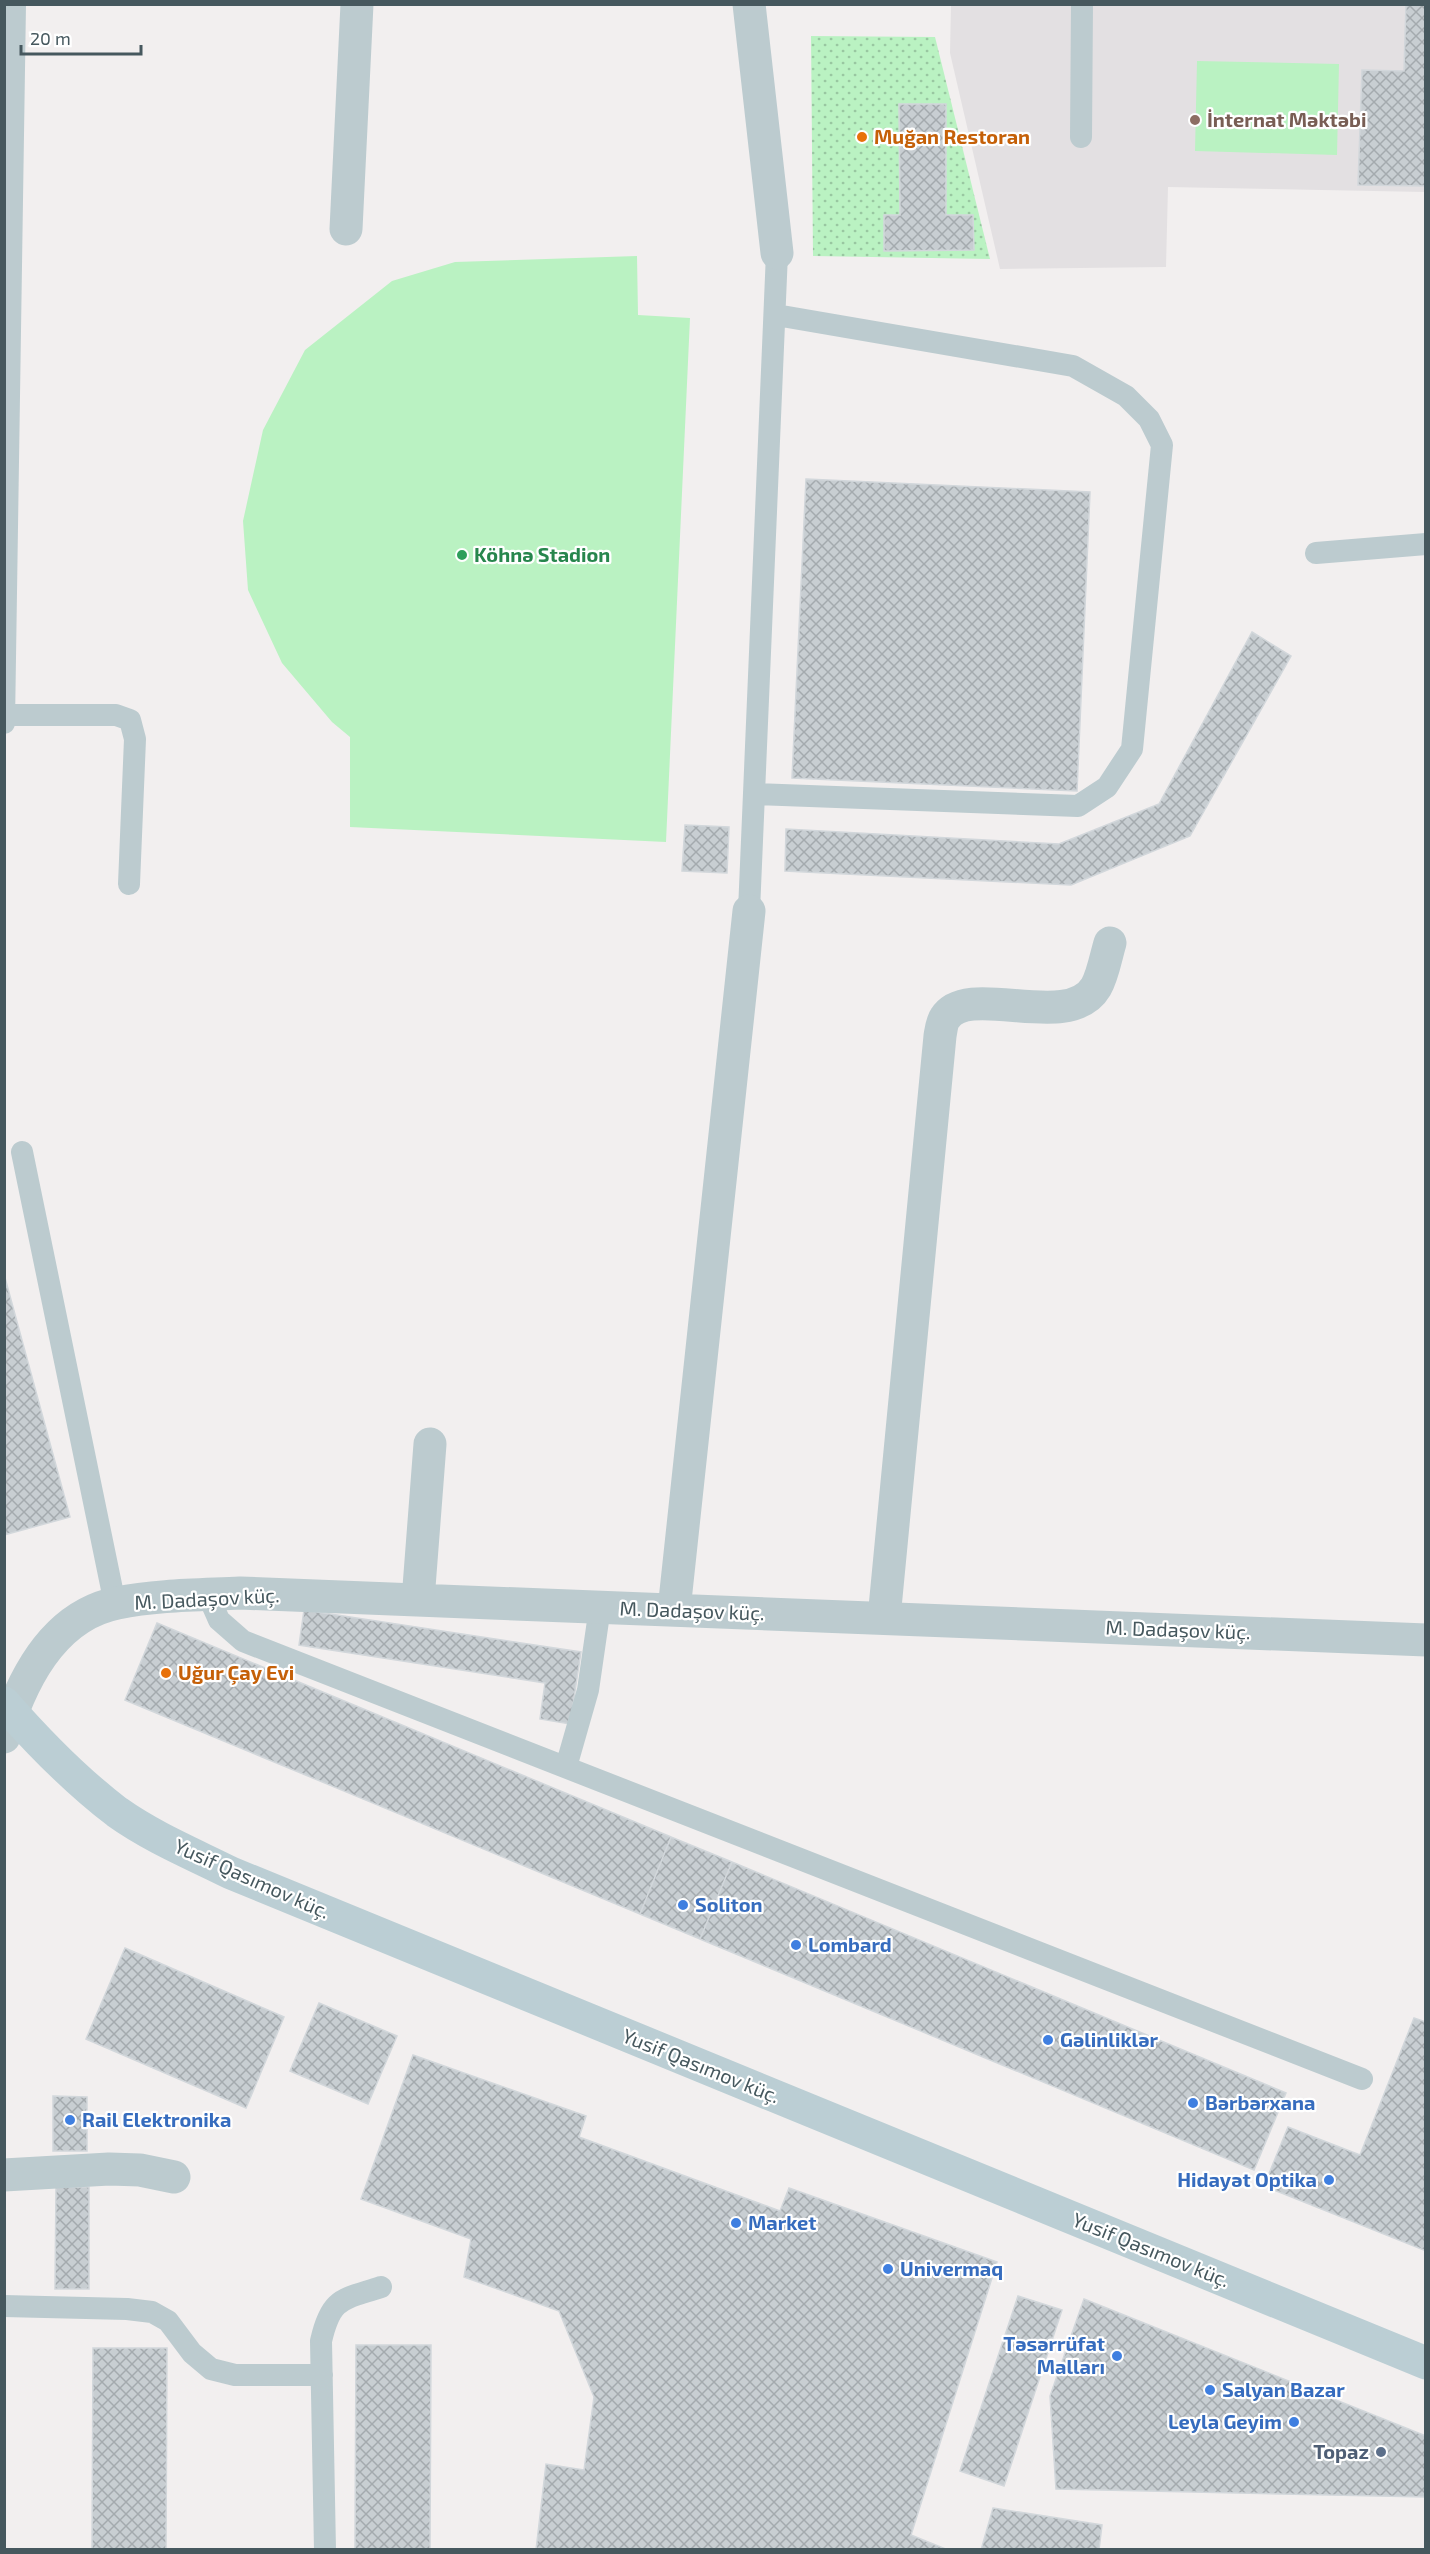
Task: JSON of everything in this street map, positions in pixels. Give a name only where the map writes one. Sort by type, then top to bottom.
[{"type":"street","points":[[346,230],[357,4]]},
{"type":"street","points":[[749,4],[777,253]]},
{"type":"street","points":[[674,1610],[748,911]]},
{"type":"street","points":[[884,1618],[940,1036],[945,1018],[956,1008],[980,1004],[1061,1007],[1082,1001],[1096,987],[1110,943]]},
{"type":"street","points":[[418,1600],[430,1444]]},
{"type":"street","name":"M. Dadaşov küç.","points":[[7,1717],[40,1656],[68,1628],[90,1613],[115,1604],[240,1593],[1425,1640]]},
{"type":"street","name":"Yusif Qasımov küç.","points":[[7,1717],[118,1812],[165,1841],[231,1873],[1425,2363]]},
{"type":"street","points":[[4,2175],[109,2169],[140,2170],[174,2177]]},
{"type":"lane","points":[[4,723],[15,4]]},
{"type":"lane","points":[[1081,137],[1082,4]]},
{"type":"lane","points":[[748,911],[755,794],[777,253]]},
{"type":"lane","points":[[755,794],[1078,807],[1107,787],[1132,748],[1162,445],[1149,419],[1126,396],[1073,366],[776,315]]},
{"type":"lane","points":[[1316,553],[1425,544]]},
{"type":"lane","points":[[5,716],[116,715],[130,720],[135,739],[129,884]]},
{"type":"lane","points":[[22,1152],[115,1604]]},
{"type":"lane","points":[[208,1595],[219,1620],[243,1641],[1362,2079]]},
{"type":"lane","points":[[566,1767],[588,1690],[600,1607]]},
{"type":"lane","points":[[325,2550],[321,2341],[326,2318],[338,2302],[381,2287]]},
{"type":"lane","points":[[4,2306],[127,2308],[152,2312],[168,2321],[192,2353],[211,2369],[235,2376],[322,2375]]},
{"type":"shaded area","name":"İnternat Məktəbi","points":[[951,5],[1425,5],[1425,192],[1168,187],[1166,267],[1000,269],[950,53]]},
{"type":"green space","points":[[811,36],[935,37],[990,259],[813,256]]},
{"type":"green space","points":[[1197,61],[1339,64],[1337,155],[1195,151]]},
{"type":"green space","name":"Köhnə Stadion","points":[[637,256],[638,315],[690,318],[666,842],[350,827],[350,737],[332,722],[282,663],[248,590],[243,521],[263,430],[305,350],[392,281],[455,262]]},
{"type":"building","points":[[1406,4],[1426,4],[1426,186],[1358,185],[1362,70],[1404,71]]},
{"type":"building","points":[[899,104],[946,104],[946,215],[973,215],[974,250],[884,251],[884,215],[900,215]]},
{"type":"building","points":[[806,479],[1090,492],[1077,791],[792,778]]},
{"type":"building","points":[[1252,632],[1291,656],[1190,836],[1071,885],[785,871],[786,829],[1059,844],[1159,804]]},
{"type":"building","points":[[685,825],[729,827],[727,873],[682,871]]},
{"type":"building","points":[[4,1274],[70,1517],[4,1535]]},
{"type":"building","points":[[304,1610],[581,1652],[570,1724],[540,1719],[545,1683],[299,1645]]},
{"type":"building","points":[[157,1623],[671,1837],[640,1914],[125,1700]]},
{"type":"building","points":[[671,1837],[732,1862],[700,1939],[640,1914]]},
{"type":"building","points":[[732,1862],[1286,2093],[1254,2170],[700,1939]]},
{"type":"building","points":[[125,1948],[284,2017],[246,2108],[86,2039]]},
{"type":"building","points":[[319,2003],[397,2036],[368,2104],[290,2071]]},
{"type":"building","points":[[1414,2018],[1426,2022],[1426,2251],[1264,2186],[1288,2127],[1360,2155]]},
{"type":"building","points":[[413,2055],[586,2116],[579,2137],[780,2211],[789,2188],[997,2262],[911,2535],[948,2550],[536,2550],[546,2464],[584,2470],[594,2397],[559,2311],[464,2277],[471,2239],[361,2199]]},
{"type":"building","points":[[53,2096],[87,2097],[87,2151],[53,2151]]},
{"type":"building","points":[[56,2187],[89,2187],[89,2289],[55,2289]]},
{"type":"building","points":[[1018,2296],[1062,2310],[1004,2486],[960,2471]]},
{"type":"building","points":[[1084,2299],[1426,2436],[1426,2497],[1056,2489],[1050,2396]]},
{"type":"building","points":[[356,2345],[431,2345],[430,2550],[355,2550]]},
{"type":"building","points":[[93,2348],[167,2348],[166,2550],[92,2550]]},
{"type":"building","points":[[993,2508],[1102,2525],[1099,2550],[981,2550]]},
{"type":"place","name":"İnternat Məktəbi","points":[[1195,120]]},
{"type":"place","name":"Muğan Restoran","points":[[862,137]]},
{"type":"place","name":"Köhnə Stadion","points":[[462,555]]},
{"type":"place","name":"Uğur Çay Evi","points":[[166,1673]]},
{"type":"place","name":"Soliton","points":[[683,1905]]},
{"type":"place","name":"Lombard","points":[[796,1945]]},
{"type":"place","name":"Gəlinliklər","points":[[1048,2040]]},
{"type":"place","name":"Bərbərxana","points":[[1193,2103]]},
{"type":"place","name":"Rail Elektronika","points":[[70,2120]]},
{"type":"place","name":"Hidayət Optika","points":[[1329,2180]]},
{"type":"place","name":"Market","points":[[736,2223]]},
{"type":"place","name":"Univermaq","points":[[888,2269]]},
{"type":"place","name":"Təsərrüfat Malları","points":[[1117,2356]]},
{"type":"place","name":"Salyan Bazar","points":[[1210,2390]]},
{"type":"place","name":"Leyla Geyim","points":[[1294,2422]]},
{"type":"place","name":"Topaz","points":[[1381,2452]]}]
